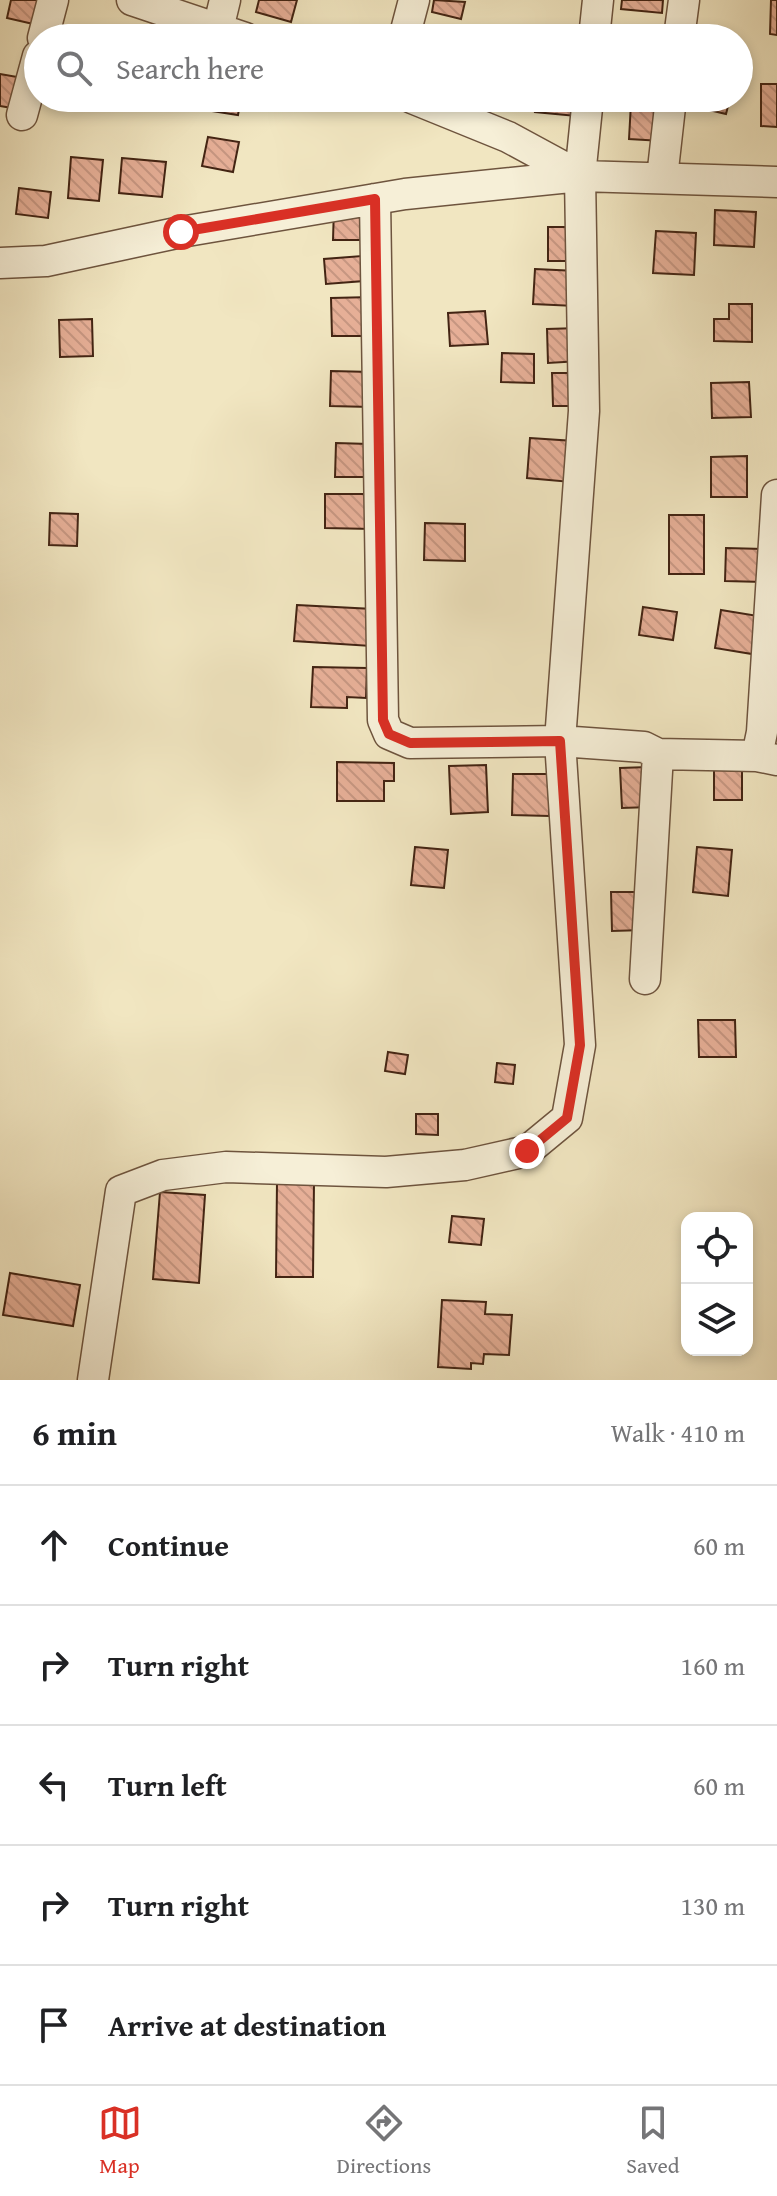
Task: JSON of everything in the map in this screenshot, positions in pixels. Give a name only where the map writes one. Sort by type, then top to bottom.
[{"type":"street","points":[[47,24],[53,0]]},
{"type":"street","points":[[132,0],[229,22]]},
{"type":"street","points":[[408,24],[414,0]]},
{"type":"street","points":[[595,24],[598,0]]},
{"type":"street","points":[[681,24],[684,0]]},
{"type":"street","points":[[22,115],[24,108]]},
{"type":"street","points":[[446,112],[508,137],[580,176]]},
{"type":"street","points":[[93,1380],[121,1191],[163,1175],[226,1167],[386,1172],[465,1165],[527,1151],[567,1118],[580,1045],[560,741],[584,411],[580,176],[587,112]]},
{"type":"street","points":[[662,178],[669,112]]},
{"type":"street","points":[[0,263],[46,261],[181,232],[375,199],[580,176],[777,182]]},
{"type":"street","points":[[375,199],[383,720],[389,734],[410,743],[560,741],[644,747],[658,754],[767,758],[762,732],[777,495]]},
{"type":"street","points":[[645,979],[658,754]]},
{"type":"building","points":[[11,0],[48,0],[42,24],[7,18]]},
{"type":"building","points":[[259,0],[297,0],[291,22],[256,12]]},
{"type":"building","points":[[434,0],[465,2],[461,19],[432,12]]},
{"type":"building","points":[[622,0],[663,0],[662,13],[621,9]]},
{"type":"building","points":[[771,0],[777,0],[777,35],[770,34]]},
{"type":"building","points":[[0,74],[23,78],[18,109],[0,106]]},
{"type":"building","points":[[761,84],[777,84],[777,127],[761,126]]},
{"type":"building","points":[[535,112],[576,112],[576,116]]},
{"type":"building","points":[[630,112],[664,112],[662,141],[629,139]]},
{"type":"building","points":[[208,137],[239,142],[233,172],[202,166]]},
{"type":"building","points":[[71,157],[103,160],[99,201],[68,198]]},
{"type":"building","points":[[122,158],[166,162],[162,197],[119,193]]},
{"type":"building","points":[[19,188],[51,192],[48,218],[16,214]]},
{"type":"building","points":[[334,207],[367,208],[367,240],[333,240]]},
{"type":"building","points":[[715,210],[756,212],[754,247],[714,245]]},
{"type":"building","points":[[548,227],[580,227],[580,261],[548,261]]},
{"type":"building","points":[[656,231],[696,233],[694,275],[653,273]]},
{"type":"building","points":[[362,256],[364,281],[326,284],[324,259]]},
{"type":"building","points":[[535,269],[577,271],[575,306],[533,304]]},
{"type":"building","points":[[372,297],[372,336],[332,336],[331,298]]},
{"type":"building","points":[[729,304],[752,304],[752,342],[714,341],[714,319],[729,319]]},
{"type":"building","points":[[485,311],[488,344],[450,346],[448,313]]},
{"type":"building","points":[[92,319],[93,356],[60,357],[59,320]]},
{"type":"building","points":[[579,328],[580,361],[548,363],[547,329]]},
{"type":"building","points":[[502,353],[534,354],[534,383],[501,382]]},
{"type":"building","points":[[331,371],[372,372],[371,407],[330,406]]},
{"type":"building","points":[[552,373],[581,373],[581,406],[553,406]]},
{"type":"building","points":[[749,382],[751,417],[712,418],[711,383]]},
{"type":"building","points":[[530,438],[574,441],[571,482],[527,478]]},
{"type":"building","points":[[336,443],[369,444],[369,477],[335,477]]},
{"type":"building","points":[[747,456],[747,497],[711,497],[711,457]]},
{"type":"building","points":[[325,494],[372,494],[372,529],[325,528]]},
{"type":"building","points":[[50,513],[78,514],[77,546],[49,545]]},
{"type":"building","points":[[669,515],[704,515],[704,574],[669,574]]},
{"type":"building","points":[[425,523],[465,524],[465,561],[424,560]]},
{"type":"building","points":[[726,548],[765,549],[764,582],[725,581]]},
{"type":"building","points":[[297,605],[373,609],[371,646],[294,641]]},
{"type":"building","points":[[643,607],[677,612],[673,640],[639,635]]},
{"type":"building","points":[[721,610],[758,616],[752,654],[715,648]]},
{"type":"building","points":[[313,667],[367,668],[366,698],[347,697],[347,708],[311,707]]},
{"type":"building","points":[[337,762],[394,763],[394,781],[384,781],[384,801],[337,801]]},
{"type":"building","points":[[486,765],[488,812],[451,814],[449,766]]},
{"type":"building","points":[[648,767],[650,807],[622,808],[620,768]]},
{"type":"building","points":[[714,767],[742,767],[742,800],[714,800]]},
{"type":"building","points":[[513,774],[550,774],[549,816],[512,815]]},
{"type":"building","points":[[415,847],[448,850],[444,888],[411,885]]},
{"type":"building","points":[[697,847],[732,850],[728,896],[693,892]]},
{"type":"building","points":[[611,892],[643,892],[644,930],[612,931]]},
{"type":"building","points":[[698,1020],[735,1020],[736,1057],[699,1057]]},
{"type":"building","points":[[388,1052],[408,1055],[405,1074],[385,1071]]},
{"type":"building","points":[[497,1063],[515,1065],[513,1084],[495,1082]]},
{"type":"building","points":[[416,1114],[438,1114],[438,1135],[416,1134]]},
{"type":"building","points":[[277,1182],[314,1182],[313,1277],[276,1277]]},
{"type":"building","points":[[160,1192],[205,1195],[199,1283],[153,1279]]},
{"type":"building","points":[[452,1216],[484,1219],[481,1245],[449,1242]]},
{"type":"building","points":[[10,1273],[80,1285],[73,1326],[3,1315]]},
{"type":"building","points":[[442,1300],[486,1302],[485,1314],[512,1315],[509,1355],[484,1354],[483,1364],[471,1363],[471,1369],[438,1367]]},
{"type":"route","points":[[181,232],[375,199],[383,720],[389,734],[410,743],[560,741],[580,1045],[567,1118],[527,1151]]}]
